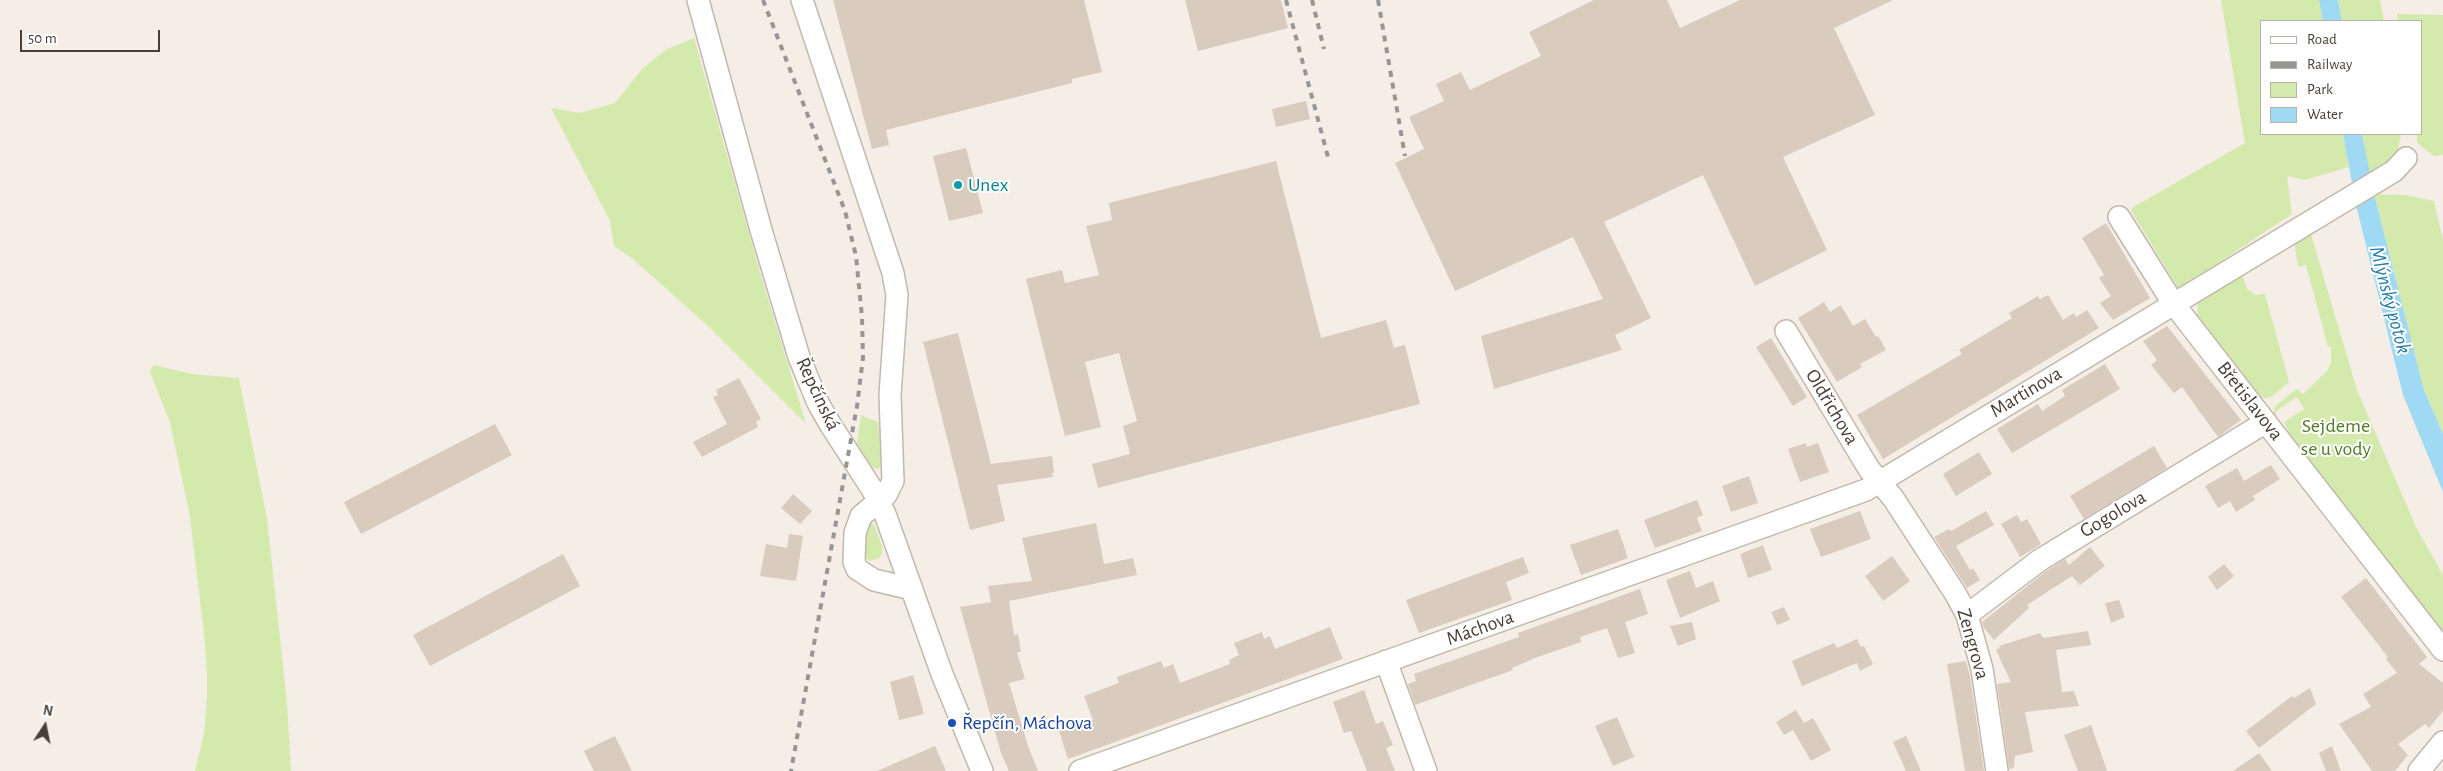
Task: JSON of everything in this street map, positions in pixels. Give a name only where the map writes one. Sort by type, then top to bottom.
[{"type":"street","name":"Řepčínská","points":[[698,0],[761,230],[799,357],[818,403],[879,502],[891,528],[942,674],[982,771]]},
{"type":"street","points":[[802,0],[893,273],[897,295],[890,396],[893,481],[886,495],[867,510],[858,524],[853,552],[854,562],[857,569],[874,580],[912,589]]},
{"type":"street","name":"Martinova","points":[[1879,482],[2331,208],[2400,164]]},
{"type":"street","name":"Břetislavova","points":[[2119,217],[2174,303],[2443,650]]},
{"type":"street","name":"Oldřichova","points":[[1786,331],[1879,482]]},
{"type":"street","name":"Gogolova","points":[[1967,614],[2055,550],[2266,422]]},
{"type":"street","name":"Zengrova","points":[[1879,482],[1894,498],[1967,614],[1982,669],[1997,771]]},
{"type":"street","name":"Máchova","points":[[1080,771],[1866,490],[1879,482]]},
{"type":"street","points":[[1386,661],[1426,771]]},
{"type":"street","points":[[2419,771],[2443,742]]},
{"type":"green space","points":[[2221,0],[2319,0],[2323,20],[2260,20],[2260,135],[2343,135],[2349,167],[2305,180],[2287,176],[2292,214],[2179,289],[2130,209],[2245,143]]},
{"type":"green space","points":[[2338,0],[2380,0],[2384,20],[2342,20]]},
{"type":"green space","points":[[2397,14],[2443,15],[2443,155],[2434,156],[2417,143],[2417,135],[2423,135],[2423,20],[2398,20]]},
{"type":"green space","points":[[694,38],[759,269],[806,424],[710,328],[633,259],[614,246],[610,221],[551,108],[580,113],[615,103],[642,69],[667,49]]},
{"type":"green space","points":[[2362,135],[2401,135],[2396,158],[2369,174]]},
{"type":"green space","points":[[2374,194],[2405,195],[2434,201],[2443,240],[2443,434],[2424,390]]},
{"type":"green space","name":"Sejdeme se u vody","points":[[2310,231],[2357,390],[2416,527],[2443,575],[2443,635],[2285,434],[2288,431],[2284,422],[2304,409],[2297,397],[2276,411],[2275,416],[2273,413],[2276,405],[2297,389],[2303,394],[2327,371],[2331,362],[2331,346],[2328,347],[2306,265],[2298,267],[2294,240]]},
{"type":"green space","points":[[2246,269],[2243,278],[2248,290],[2256,295],[2265,294],[2289,382],[2271,397],[2260,397],[2197,317],[2198,301]]},
{"type":"green space","points":[[153,365],[192,374],[239,378],[267,518],[287,703],[291,771],[195,771],[204,734],[207,697],[204,633],[190,517],[170,422],[150,372]]},
{"type":"green space","points":[[861,415],[878,422],[882,463],[878,469],[871,467],[857,443]]},
{"type":"green space","points":[[870,522],[874,525],[883,548],[880,558],[870,561],[862,556],[860,541]]},
{"type":"water","points":[[2319,0],[2338,0],[2342,20],[2323,20]]},
{"type":"water","name":"Mlýnský potok","points":[[2343,135],[2362,135],[2374,194],[2424,390],[2443,434],[2443,492],[2403,395],[2356,205]]},
{"type":"building","points":[[833,0],[1084,0],[1102,72],[1072,79],[1072,83],[886,130],[889,145],[872,149]]},
{"type":"building","points":[[1185,0],[1281,0],[1288,28],[1198,51]]},
{"type":"building","points":[[1594,0],[1667,0],[1680,28],[1740,0],[1893,0],[1834,28],[1875,115],[1783,157],[1827,250],[1755,286],[1703,175],[1604,222],[1651,318],[1615,335],[1622,350],[1494,389],[1481,336],[1603,299],[1573,237],[1455,291],[1395,163],[1424,149],[1409,117],[1444,101],[1436,84],[1461,72],[1470,90],[1541,56],[1529,32]]},
{"type":"building","points":[[1306,101],[1310,119],[1276,127],[1272,109]]},
{"type":"building","name":"Unex","points":[[966,148],[983,213],[949,221],[933,156]]},
{"type":"building","points":[[1276,161],[1321,338],[1386,320],[1394,348],[1405,345],[1420,404],[1098,488],[1092,464],[1130,454],[1123,426],[1137,421],[1119,353],[1085,362],[1101,427],[1065,436],[1026,279],[1062,270],[1065,283],[1099,275],[1086,226],[1112,220],[1109,203]]},
{"type":"building","points":[[2106,223],[2150,298],[2113,320],[2100,303],[2111,296],[2099,278],[2104,275],[2082,238]]},
{"type":"building","points":[[2048,295],[2063,320],[2074,313],[2076,317],[2087,310],[2099,328],[1883,459],[1857,415],[1962,354],[1959,350],[2012,318],[2009,313],[2038,296],[2040,299]]},
{"type":"building","points":[[1824,302],[1830,312],[1841,305],[1853,326],[1865,319],[1886,350],[1860,364],[1862,367],[1837,382],[1798,318]]},
{"type":"building","points":[[2167,326],[2241,420],[2218,437],[2182,387],[2174,393],[2151,365],[2157,360],[2143,341]]},
{"type":"building","points":[[958,333],[991,464],[1052,456],[1054,473],[1052,473],[1053,477],[997,485],[1005,521],[970,530],[923,342]]},
{"type":"building","points":[[1771,338],[1807,397],[1793,406],[1756,347]]},
{"type":"building","points":[[2105,364],[2120,389],[2012,453],[1997,429],[2038,404],[2042,411],[2065,396],[2062,390]]},
{"type":"building","points":[[739,378],[761,419],[756,422],[758,427],[702,457],[693,442],[727,424],[713,397],[718,395],[716,390]]},
{"type":"building","points":[[495,424],[512,455],[361,534],[344,502]]},
{"type":"building","points":[[1806,443],[1807,447],[1818,443],[1829,472],[1800,482],[1788,449]]},
{"type":"building","points":[[2154,446],[2167,468],[2084,519],[2070,496]]},
{"type":"building","points":[[1979,452],[1992,474],[1956,496],[1943,474]]},
{"type":"building","points":[[2271,465],[2280,479],[2253,496],[2255,500],[2236,512],[2230,501],[2218,508],[2205,486],[2237,468],[2244,481]]},
{"type":"building","points":[[1749,476],[1758,503],[1731,512],[1722,486]]},
{"type":"building","points":[[793,494],[812,511],[800,524],[781,508]]},
{"type":"building","points":[[1697,500],[1703,515],[1697,518],[1702,531],[1655,548],[1644,520]]},
{"type":"building","points":[[1860,511],[1871,539],[1821,557],[1810,529]]},
{"type":"building","points":[[1986,511],[1994,525],[1956,546],[1970,570],[1973,568],[1980,580],[1967,588],[1934,537],[1949,529],[1951,531]]},
{"type":"building","points":[[2017,515],[2021,522],[2027,519],[2041,544],[2020,557],[2001,524]]},
{"type":"building","points":[[1096,523],[1104,564],[1133,558],[1137,575],[1009,601],[1014,635],[1018,634],[1021,652],[1017,652],[1025,679],[1009,683],[1028,746],[1038,771],[1009,771],[1001,753],[960,607],[991,602],[988,586],[1032,581],[1022,538]]},
{"type":"building","points":[[1618,529],[1628,558],[1581,575],[1570,545]]},
{"type":"building","points":[[789,534],[803,536],[796,581],[760,576],[766,544],[787,548]]},
{"type":"building","points":[[1763,545],[1772,570],[1748,578],[1740,554]]},
{"type":"building","points":[[2090,547],[2105,566],[2080,585],[2072,576],[2027,605],[2029,608],[1994,640],[1984,628],[1982,622],[2045,572],[2065,559],[2069,565]]},
{"type":"building","points":[[563,554],[580,586],[430,666],[413,635]]},
{"type":"building","points":[[1892,556],[1910,581],[1883,601],[1865,576]]},
{"type":"building","points":[[1523,557],[1529,573],[1506,582],[1512,600],[1419,633],[1406,600]]},
{"type":"building","points":[[2224,564],[2234,576],[2217,590],[2208,577]]},
{"type":"building","points":[[1690,571],[1696,588],[1713,581],[1720,601],[1680,618],[1666,580]]},
{"type":"building","points":[[2366,578],[2427,657],[2419,664],[2443,683],[2443,711],[2429,728],[2425,724],[2398,744],[2408,755],[2395,771],[2372,771],[2339,724],[2371,707],[2363,694],[2397,673],[2386,659],[2388,657],[2341,597]]},
{"type":"building","points":[[1640,589],[1648,614],[1625,622],[1635,653],[1618,658],[1607,628],[1580,637],[1581,642],[1535,658],[1512,668],[1513,670],[1415,705],[1408,684],[1416,681],[1414,674],[1519,637],[1518,633]]},
{"type":"building","points":[[2119,600],[2125,617],[2111,623],[2105,603]]},
{"type":"building","points":[[1784,607],[1790,620],[1777,625],[1771,612]]},
{"type":"building","points":[[1692,622],[1696,639],[1678,646],[1670,626]]},
{"type":"building","points":[[1330,627],[1343,659],[1068,759],[1059,731],[1093,720],[1084,696],[1119,683],[1117,677],[1161,661],[1164,668],[1173,664],[1180,683],[1230,664],[1229,660],[1239,655],[1234,643],[1262,632],[1264,639],[1270,636],[1275,649]]},
{"type":"building","points":[[2088,631],[2091,645],[2056,650],[2062,692],[2074,691],[2079,706],[2025,712],[2033,752],[2015,756],[2014,768],[2009,769],[1997,684],[2011,682],[1996,650],[2000,648],[1999,646],[2040,633],[2043,638]]},
{"type":"building","points":[[1857,639],[1861,647],[1864,646],[1873,664],[1860,671],[1857,663],[1802,686],[1792,661],[1834,643],[1837,648]]},
{"type":"building","points":[[1966,661],[1970,676],[1984,771],[1965,771],[1947,664]]},
{"type":"building","points":[[913,675],[924,714],[899,720],[890,682]]},
{"type":"building","points":[[2310,688],[2316,704],[2259,748],[2246,731],[2292,696],[2294,698]]},
{"type":"building","points":[[1364,690],[1376,724],[1383,721],[1393,745],[1386,748],[1395,771],[1367,771],[1351,731],[1344,733],[1333,702]]},
{"type":"building","points":[[1796,710],[1804,723],[1813,718],[1831,750],[1811,761],[1793,730],[1784,735],[1776,722]]},
{"type":"building","points":[[1617,717],[1634,757],[1613,766],[1595,726]]},
{"type":"building","points":[[2091,725],[2107,771],[2078,771],[2064,735]]},
{"type":"building","points":[[615,736],[632,771],[594,771],[584,751]]},
{"type":"building","points":[[1906,736],[1921,771],[1906,771],[1893,742]]},
{"type":"building","points":[[935,746],[946,771],[877,771]]},
{"type":"building","points":[[2332,746],[2341,771],[2326,771],[2319,753]]},
{"type":"building","points":[[2259,753],[2272,771],[2233,771]]},
{"type":"railway","points":[[763,0],[845,211],[856,256],[862,317],[863,358],[857,406],[791,771]]},
{"type":"railway","points":[[1286,0],[1328,157]]},
{"type":"railway","points":[[1312,0],[1324,49]]},
{"type":"railway","points":[[1378,0],[1405,156]]},
{"type":"place","name":"Unex","points":[[958,185]]},
{"type":"place","name":"Řepčín, Máchova","points":[[952,723]]}]
